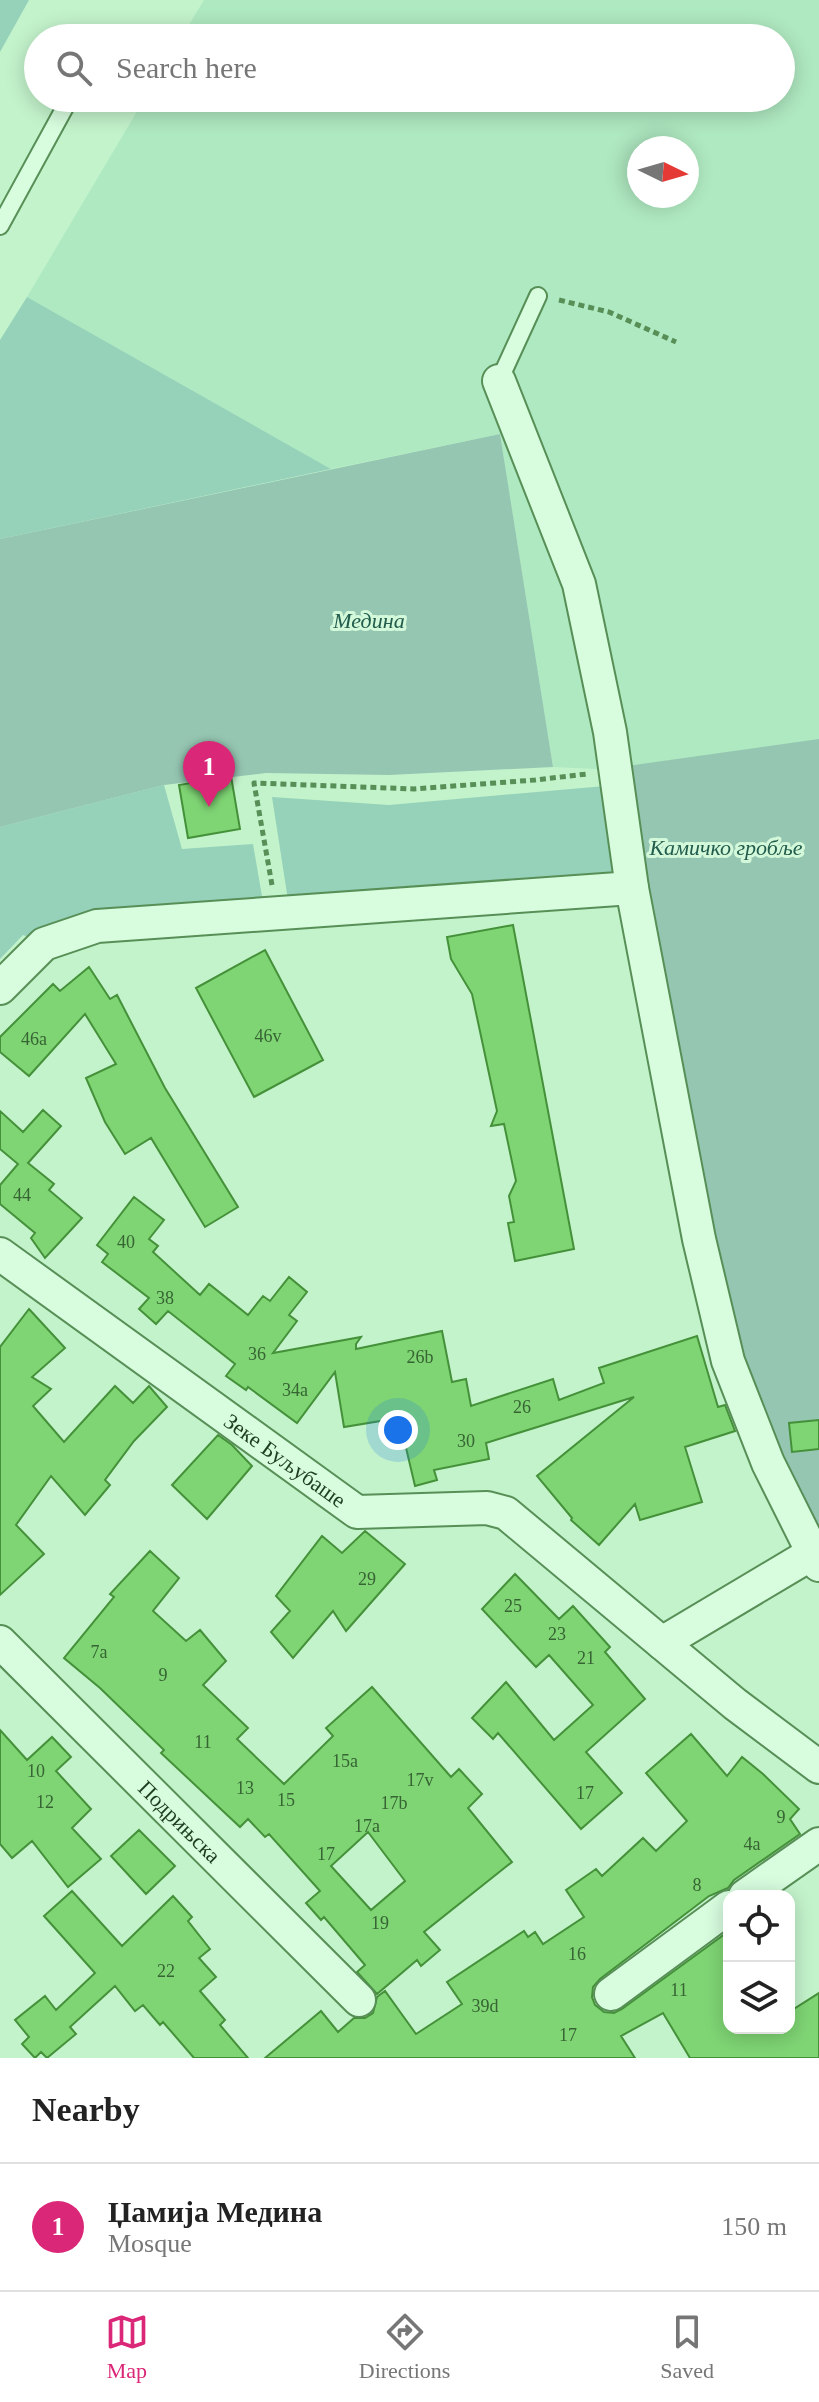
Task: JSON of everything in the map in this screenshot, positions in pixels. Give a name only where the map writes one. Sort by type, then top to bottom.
[{"type":"street","points":[[499,381],[579,584],[616,770],[632,888],[699,1239],[728,1361],[768,1463],[816,1559],[662,1643]]},
{"type":"street","points":[[0,988],[44,944],[97,926],[632,888]]},
{"type":"street","name":"Зеке Буљубаше","points":[[0,1254],[357,1512],[487,1508],[506,1513],[735,1704],[819,1767]]},
{"type":"street","name":"Подрињска","points":[[0,1642],[359,2000]]},
{"type":"street","points":[[754,1890],[819,1844]]},
{"type":"street","points":[[611,1994],[723,1911]]},
{"type":"lane","points":[[0,226],[62,112]]},
{"type":"lane","points":[[499,381],[538,296]]},
{"type":"path","points":[[538,296],[609,312],[676,342]]},
{"type":"path","points":[[278,913],[254,783],[414,789],[616,770]]},
{"type":"green space","points":[[0,0],[29,0],[0,52]]},
{"type":"green space","points":[[204,0],[819,0],[819,740],[616,770],[553,767],[500,434],[331,469],[27,297],[137,112],[795,112],[795,24],[189,24]]},
{"type":"green space","points":[[27,297],[331,469],[0,539],[0,340]]},
{"type":"green space","name":"Медина","points":[[500,434],[553,767],[389,775],[266,773],[164,785],[0,827],[0,539]]},
{"type":"green space","name":"Камичко гробље","points":[[819,739],[819,1552],[742,1372],[620,767]]},
{"type":"green space","points":[[164,785],[182,849],[253,844],[265,914],[44,944],[23,935],[0,959],[0,827]]},
{"type":"green space","points":[[605,786],[617,889],[290,913],[272,797],[389,805]]},
{"type":"building","points":[[231,776],[240,829],[188,838],[179,785]]},
{"type":"building","points":[[513,925],[574,1249],[515,1261],[508,1223],[514,1222],[509,1196],[516,1181],[504,1124],[491,1126],[497,1111],[472,994],[451,959],[447,937]]},
{"type":"building","points":[[265,950],[323,1060],[254,1097],[196,988]]},
{"type":"building","points":[[89,967],[110,999],[117,995],[165,1088],[238,1207],[205,1227],[151,1138],[125,1154],[105,1122],[86,1078],[116,1064],[85,1014],[29,1076],[0,1052],[0,1037],[53,984],[60,991]]},
{"type":"building","points":[[43,1110],[61,1126],[28,1163],[54,1184],[49,1190],[82,1218],[45,1258],[31,1238],[35,1233],[0,1204],[0,1185],[18,1164],[0,1149],[0,1111],[23,1132]]},
{"type":"building","points":[[134,1197],[164,1220],[149,1239],[158,1246],[153,1252],[200,1295],[209,1284],[248,1315],[263,1296],[270,1301],[289,1277],[307,1292],[289,1315],[297,1321],[273,1353],[361,1337],[356,1349],[442,1331],[452,1382],[466,1379],[471,1406],[553,1379],[559,1400],[604,1383],[599,1368],[697,1336],[718,1407],[725,1405],[735,1431],[685,1447],[702,1502],[640,1520],[635,1504],[599,1545],[571,1520],[537,1476],[634,1397],[486,1443],[489,1459],[434,1470],[437,1480],[415,1486],[399,1418],[344,1427],[335,1372],[297,1423],[248,1387],[246,1390],[226,1376],[235,1364],[168,1311],[156,1324],[139,1309],[149,1298],[102,1262],[108,1254],[97,1245]]},
{"type":"building","points":[[29,1309],[65,1348],[32,1377],[51,1389],[33,1406],[64,1442],[115,1386],[133,1403],[149,1386],[167,1407],[134,1441],[105,1480],[110,1485],[85,1515],[51,1476],[16,1525],[44,1554],[0,1595],[0,1347]]},
{"type":"building","points":[[819,1420],[819,1449],[792,1452],[789,1423]]},
{"type":"building","points":[[218,1435],[252,1466],[207,1519],[172,1485]]},
{"type":"building","points":[[365,1531],[405,1564],[346,1631],[333,1611],[293,1658],[271,1632],[290,1611],[276,1596],[322,1536],[342,1553]]},
{"type":"building","points":[[150,1551],[179,1578],[153,1611],[186,1641],[200,1630],[226,1661],[203,1685],[248,1728],[237,1739],[284,1784],[333,1736],[326,1728],[372,1687],[451,1777],[459,1769],[482,1794],[468,1808],[512,1862],[424,1932],[440,1950],[421,1966],[417,1960],[377,1994],[357,1972],[365,1965],[324,1917],[321,1920],[306,1903],[320,1891],[269,1834],[265,1837],[248,1819],[240,1827],[161,1753],[164,1750],[100,1688],[64,1658],[114,1597],[110,1594]],"holes":[[[368,1832],[405,1881],[371,1910],[331,1866]]]},
{"type":"building","points":[[515,1574],[559,1619],[573,1606],[610,1647],[605,1652],[645,1699],[586,1752],[622,1793],[581,1829],[498,1733],[493,1739],[472,1718],[506,1682],[554,1740],[593,1705],[549,1655],[536,1667],[482,1609]]},
{"type":"building","points":[[0,1730],[27,1760],[52,1737],[71,1757],[56,1771],[91,1809],[72,1828],[101,1859],[68,1887],[32,1841],[12,1858],[0,1844]]},
{"type":"building","points":[[691,1734],[727,1776],[742,1757],[763,1774],[799,1809],[790,1819],[800,1834],[734,1880],[728,1888],[709,1896],[600,1979],[593,1987],[595,2005],[604,2012],[614,2013],[622,2009],[723,1935],[723,2034],[795,2034],[795,2008],[819,1993],[819,2058],[690,2058],[663,2013],[621,2036],[635,2058],[265,2058],[321,2011],[338,2032],[354,2018],[365,2018],[373,2013],[377,1997],[385,1991],[416,2034],[462,2004],[447,1982],[524,1931],[528,1937],[535,1932],[543,1944],[584,1917],[566,1890],[596,1869],[602,1876],[643,1838],[656,1851],[687,1821],[646,1773]]},
{"type":"building","points":[[139,1830],[175,1866],[146,1894],[111,1856]]},
{"type":"building","points":[[72,1891],[122,1946],[173,1896],[192,1917],[188,1921],[210,1949],[199,1958],[216,1977],[200,1991],[225,2020],[220,2025],[248,2058],[194,2058],[163,2022],[160,2025],[143,2005],[135,2011],[115,1986],[70,2027],[76,2034],[47,2058],[41,2052],[35,2058],[22,2044],[29,2037],[15,2020],[45,1996],[56,2010],[95,1973],[44,1916]]},
{"type":"place","name":"Џамија Медина","points":[[209,807]]}]
